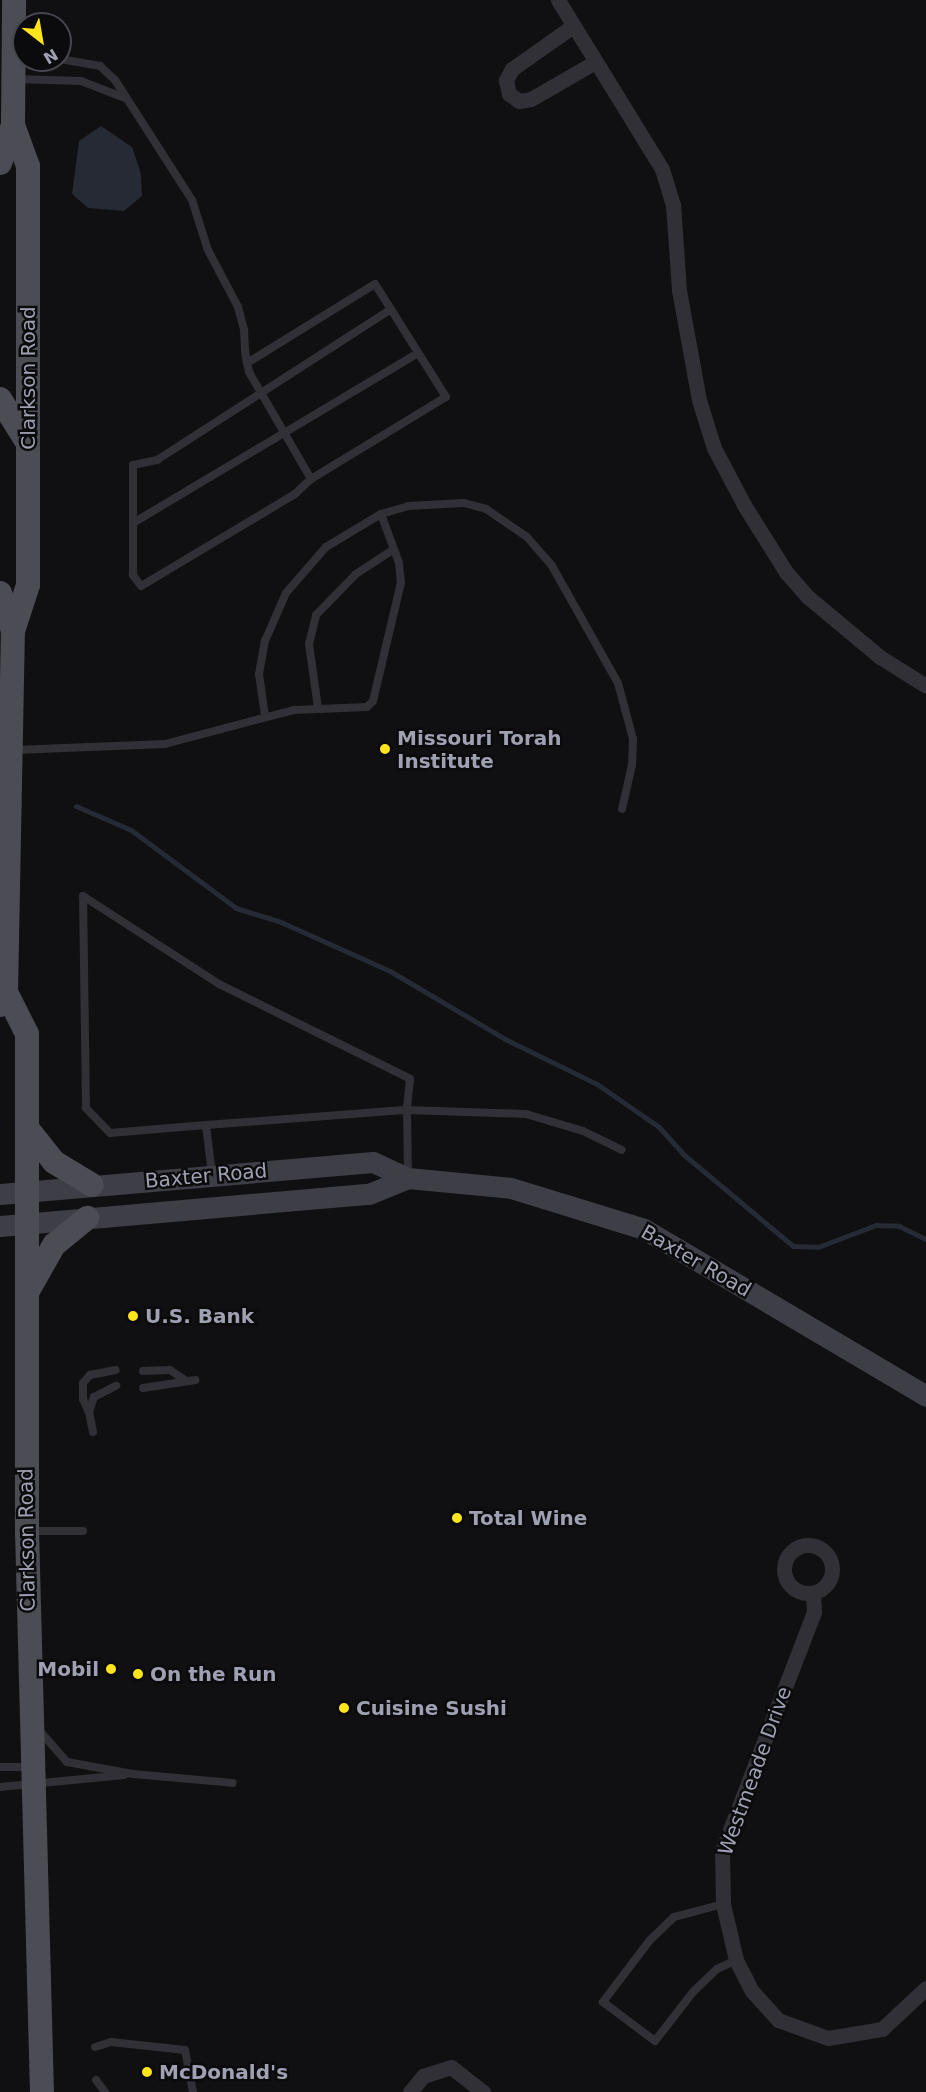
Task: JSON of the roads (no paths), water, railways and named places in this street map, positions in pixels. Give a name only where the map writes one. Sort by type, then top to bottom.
[{"type":"main road","name":"Clarkson Road","points":[[0,163],[13,126],[15,72]]},
{"type":"main road","name":"Clarkson Road","points":[[13,126],[28,166],[28,585],[6,657],[10,750],[3,999],[27,1034],[27,1531],[42,2092]]},
{"type":"main road","points":[[0,399],[28,444]]},
{"type":"main road","name":"Clarkson Road","points":[[0,593],[13,631]]},
{"type":"main road","points":[[27,1128],[54,1162],[92,1185]]},
{"type":"main road","name":"Baxter Road","points":[[0,1194],[373,1162],[408,1178],[511,1188],[645,1229],[926,1396]]},
{"type":"main road","name":"Baxter Road","points":[[0,1226],[369,1194],[408,1178]]},
{"type":"main road","points":[[27,1293],[54,1245],[87,1218]]},
{"type":"street","points":[[558,0],[662,169],[673,204],[679,290],[699,400],[714,448],[744,505],[786,572],[808,597],[880,657],[926,686]]},
{"type":"street","points":[[573,26],[512,69],[506,80],[508,94],[519,101],[531,99],[595,62]]},
{"type":"street","name":"Westmeade Drive","points":[[813,1593],[814,1612],[722,1850],[723,1904],[736,1960],[752,1991],[778,2020],[828,2038],[882,2029],[926,1988]]},
{"type":"street","points":[[410,2092],[423,2076],[451,2067],[483,2092]]},
{"type":"lane","points":[[72,60],[100,66],[129,100],[192,200],[208,250],[238,307],[247,363],[260,392],[311,479]]},
{"type":"lane","points":[[14,79],[81,81],[110,89],[129,100]]},
{"type":"lane","points":[[247,363],[375,284],[391,309],[446,398],[311,479],[295,494],[141,586],[133,574],[133,465],[157,460],[391,309]]},
{"type":"lane","points":[[133,524],[418,353]]},
{"type":"lane","points":[[265,716],[259,694],[260,659],[286,593],[326,547],[381,514],[433,503],[464,503],[486,509],[527,537],[552,566],[618,683],[629,716],[632,765],[622,808]]},
{"type":"lane","points":[[10,750],[165,744],[265,716],[318,708],[361,710],[373,701],[401,583],[394,549],[381,514]]},
{"type":"lane","points":[[318,708],[309,644],[316,615],[356,574],[394,549]]},
{"type":"lane","points":[[408,1178],[407,1110],[411,1079],[219,984],[83,896],[86,1108],[110,1133],[407,1110],[526,1114],[583,1131],[622,1150]]},
{"type":"lane","points":[[206,1125],[212,1175]]},
{"type":"lane","points":[[93,1432],[89,1413],[82,1400],[84,1383],[90,1375],[116,1370]]},
{"type":"lane","points":[[143,1371],[170,1370],[184,1380]]},
{"type":"lane","points":[[143,1388],[195,1380]]},
{"type":"lane","points":[[89,1413],[94,1397],[116,1386]]},
{"type":"lane","points":[[27,1531],[83,1531]]},
{"type":"lane","points":[[31,1721],[67,1762],[133,1774],[233,1783]]},
{"type":"lane","points":[[0,1767],[32,1776],[133,1774]]},
{"type":"lane","points":[[0,1787],[32,1776]]},
{"type":"lane","points":[[723,1904],[674,1917],[650,1940],[603,2002],[655,2041],[693,1992],[717,1969],[736,1960]]},
{"type":"lane","points":[[95,2047],[111,2043],[185,2050],[193,2092]]},
{"type":"lane","points":[[96,2080],[105,2092]]},
{"type":"waterway","points":[[76,806],[131,830],[236,908],[281,922],[390,971],[505,1039],[597,1084],[659,1127],[683,1154],[793,1246],[818,1247],[876,1225],[899,1226],[926,1239]]},
{"type":"place","name":"Missouri Torah Institute","points":[[385,749]]},
{"type":"place","name":"U.S. Bank","points":[[133,1316]]},
{"type":"place","name":"Total Wine","points":[[457,1518]]},
{"type":"place","name":"Mobil","points":[[111,1669]]},
{"type":"place","name":"On the Run","points":[[138,1674]]},
{"type":"place","name":"Cuisine Sushi","points":[[344,1708]]},
{"type":"place","name":"McDonald's","points":[[147,2072]]}]
